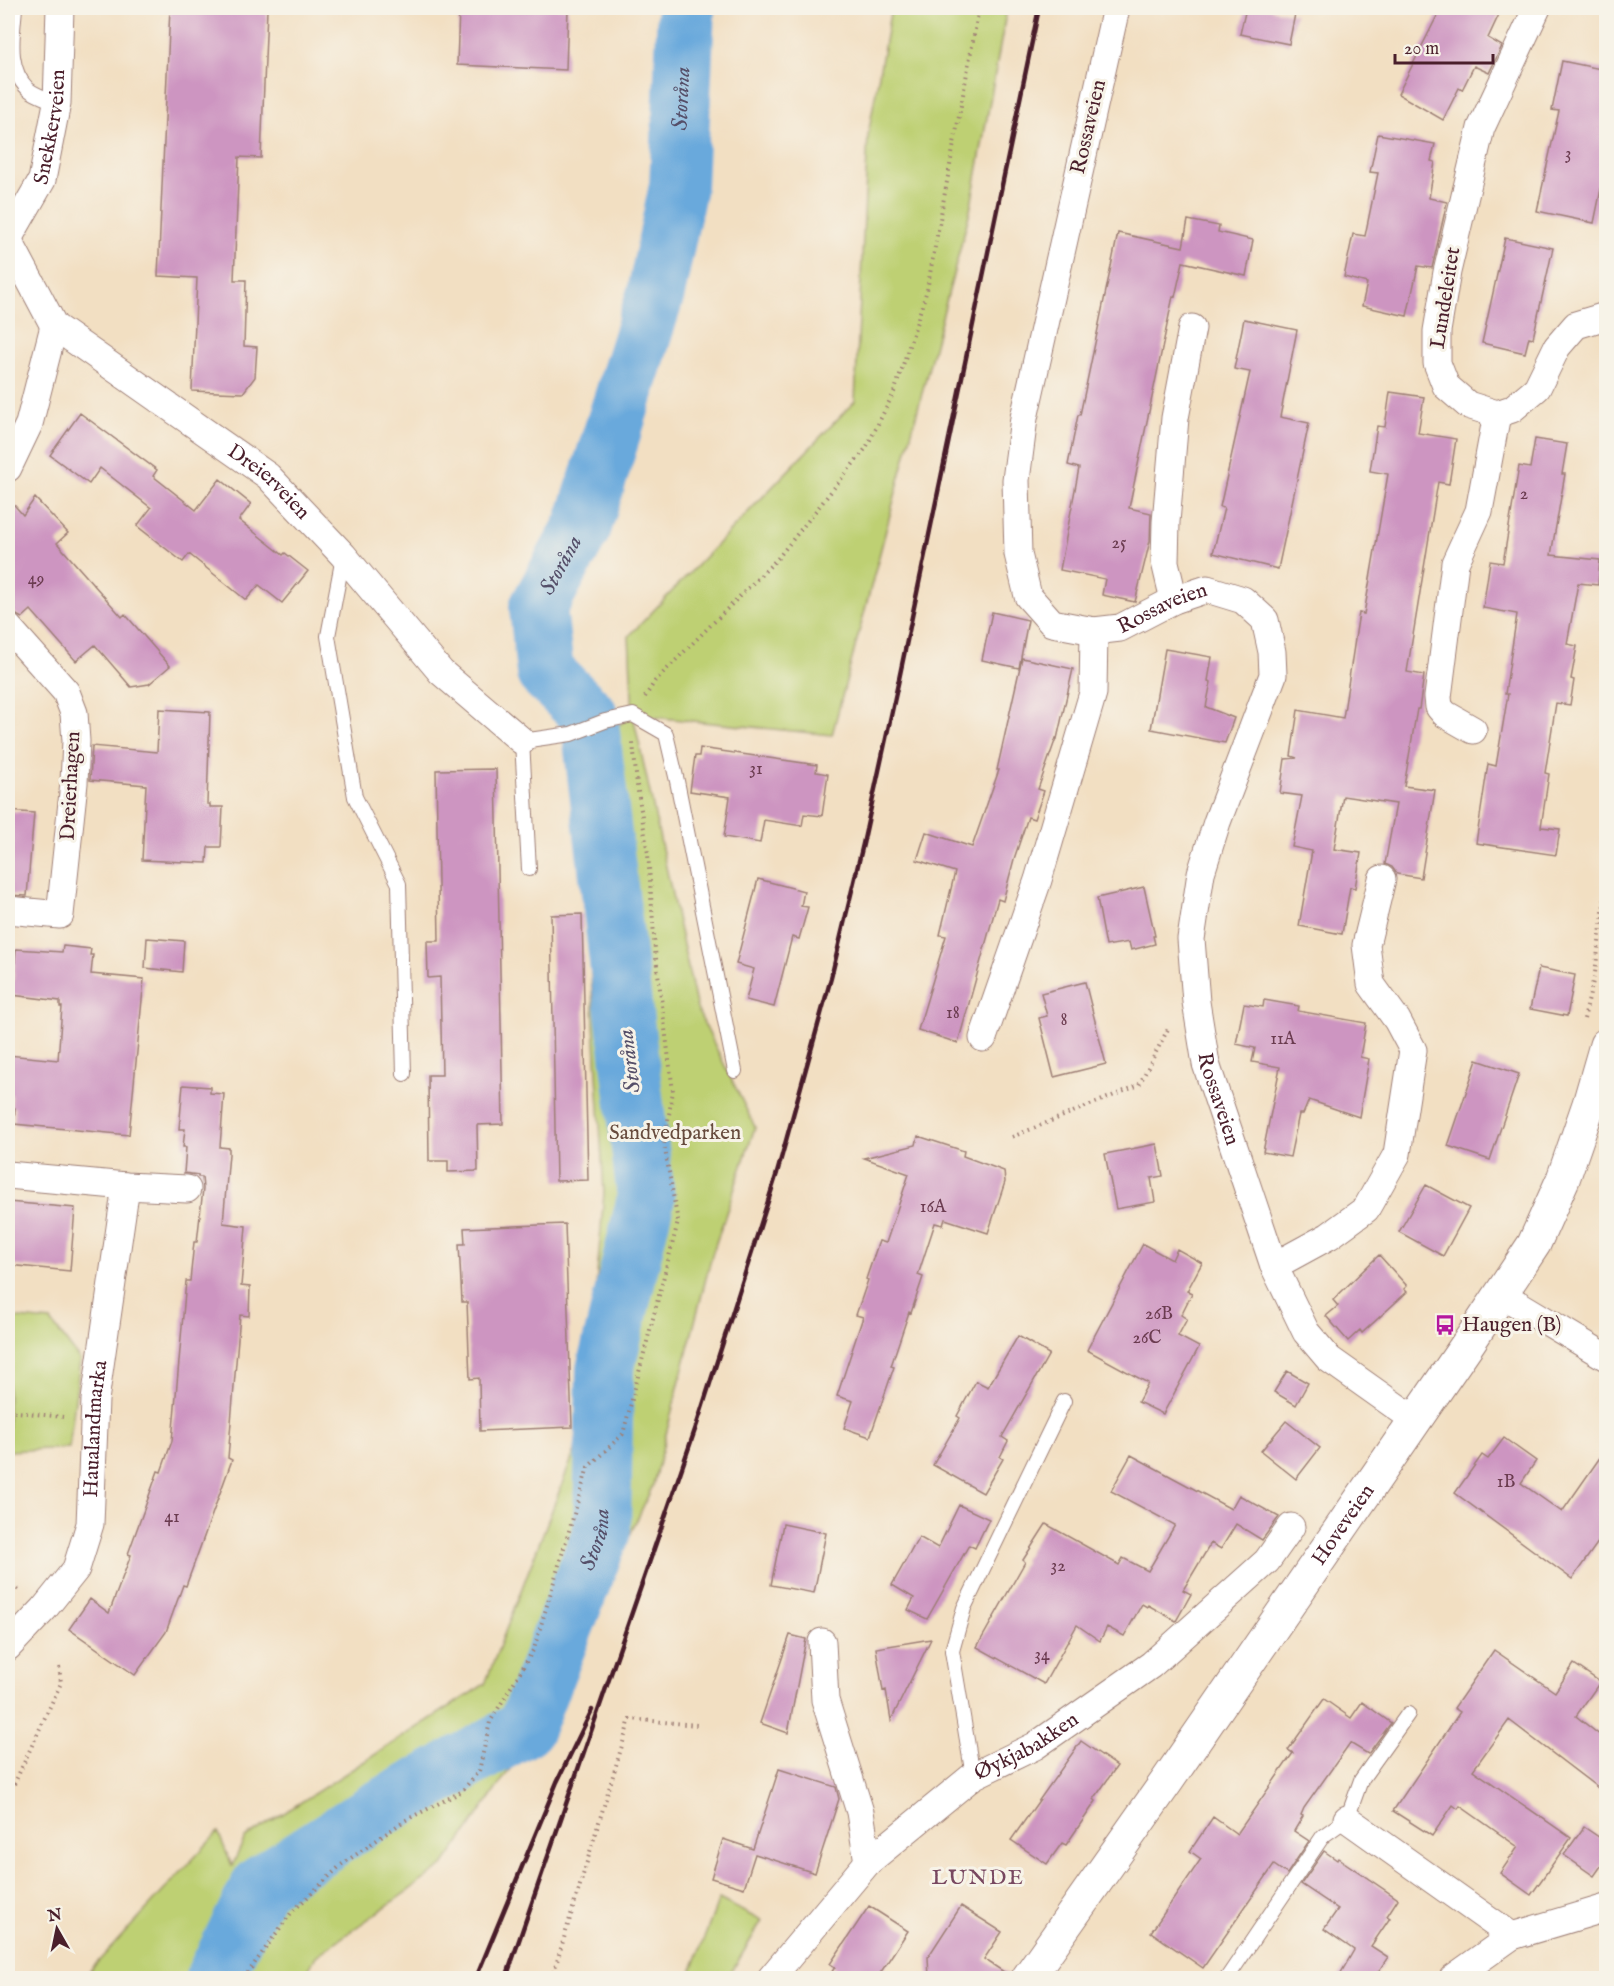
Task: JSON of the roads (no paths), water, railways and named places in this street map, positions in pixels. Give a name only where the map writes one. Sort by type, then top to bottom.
[{"type":"main road","name":"Hoveveien","points":[[1028,1978],[1167,1781],[1534,1244],[1563,1179],[1589,1104],[1594,1038]]},
{"type":"street","name":"Snekkerveien","points":[[8,239],[42,180],[57,104],[60,8]]},
{"type":"street","name":"Rossaveien","points":[[1116,8],[1024,418],[1016,480],[1018,554],[1028,596],[1052,623],[1094,631],[1120,628],[1174,600],[1207,589],[1243,600],[1265,620],[1272,652],[1273,675],[1219,816],[1201,873],[1191,939],[1196,1002],[1206,1064],[1274,1266],[1306,1332],[1329,1359],[1415,1420]]},
{"type":"street","name":"Lundeleitet","points":[[1497,414],[1468,405],[1446,386],[1437,363],[1437,331],[1447,272],[1481,128],[1537,8]]},
{"type":"street","name":"Dreierveien","points":[[8,239],[54,326],[268,476],[343,555],[441,672],[522,741]]},
{"type":"street","points":[[1473,730],[1445,714],[1439,707],[1438,697],[1455,563],[1479,511],[1497,414],[1512,409],[1537,388],[1557,347],[1576,325],[1606,316]]},
{"type":"street","points":[[8,468],[29,424],[54,326]]},
{"type":"street","points":[[1174,600],[1165,562],[1166,522],[1175,418],[1192,328]]},
{"type":"street","name":"Dreierhagen","points":[[8,627],[66,692],[74,713],[76,741],[74,783],[60,915],[8,910]]},
{"type":"street","points":[[983,1038],[1038,880],[1093,693],[1094,631]]},
{"type":"street","points":[[1274,1266],[1329,1236],[1366,1209],[1396,1154],[1413,1050],[1397,1020],[1371,984],[1366,945],[1382,879]]},
{"type":"street","points":[[8,1174],[126,1186],[187,1189]]},
{"type":"street","name":"Haualandmarka","points":[[8,1647],[44,1609],[76,1569],[90,1524],[97,1389],[126,1186]]},
{"type":"street","points":[[1501,1294],[1606,1357]]},
{"type":"street","name":"Øykjabakken","points":[[771,1978],[868,1862],[973,1776],[1035,1746],[1151,1665],[1267,1561],[1292,1527]]},
{"type":"street","points":[[822,1642],[825,1700],[860,1812],[868,1862]]},
{"type":"street","points":[[1347,1819],[1512,1936]]},
{"type":"street","points":[[1453,1978],[1512,1936],[1606,1908]]},
{"type":"lane","points":[[15,8],[12,50],[17,76],[29,90],[57,104]]},
{"type":"lane","points":[[343,555],[328,636],[355,797],[399,884],[404,1074]]},
{"type":"lane","points":[[529,869],[522,741],[571,735],[605,721],[633,715],[666,734],[735,1071]]},
{"type":"lane","points":[[973,1776],[952,1651],[964,1608],[1064,1401]]},
{"type":"lane","points":[[1227,1978],[1323,1836],[1347,1819],[1361,1780],[1408,1714]]},
{"type":"waterway","name":"Storåna","points":[[214,1978],[260,1885],[379,1809],[525,1728],[602,1531],[605,1370],[646,1198],[589,715],[545,672],[538,608],[583,526],[656,293],[678,186],[686,8]]},
{"type":"railway","points":[[506,1978],[697,1424],[777,1173],[831,978],[899,679],[1039,8]]},
{"type":"railway","points":[[476,1978],[557,1782],[592,1710]]},
{"type":"place","name":"Haugen (B)","points":[[1445,1325]]},
{"type":"district","name":"LUNDE","points":[[978,1878]]},
{"type":"park label","name":"Sandvedparken","points":[[675,1133]]}]
